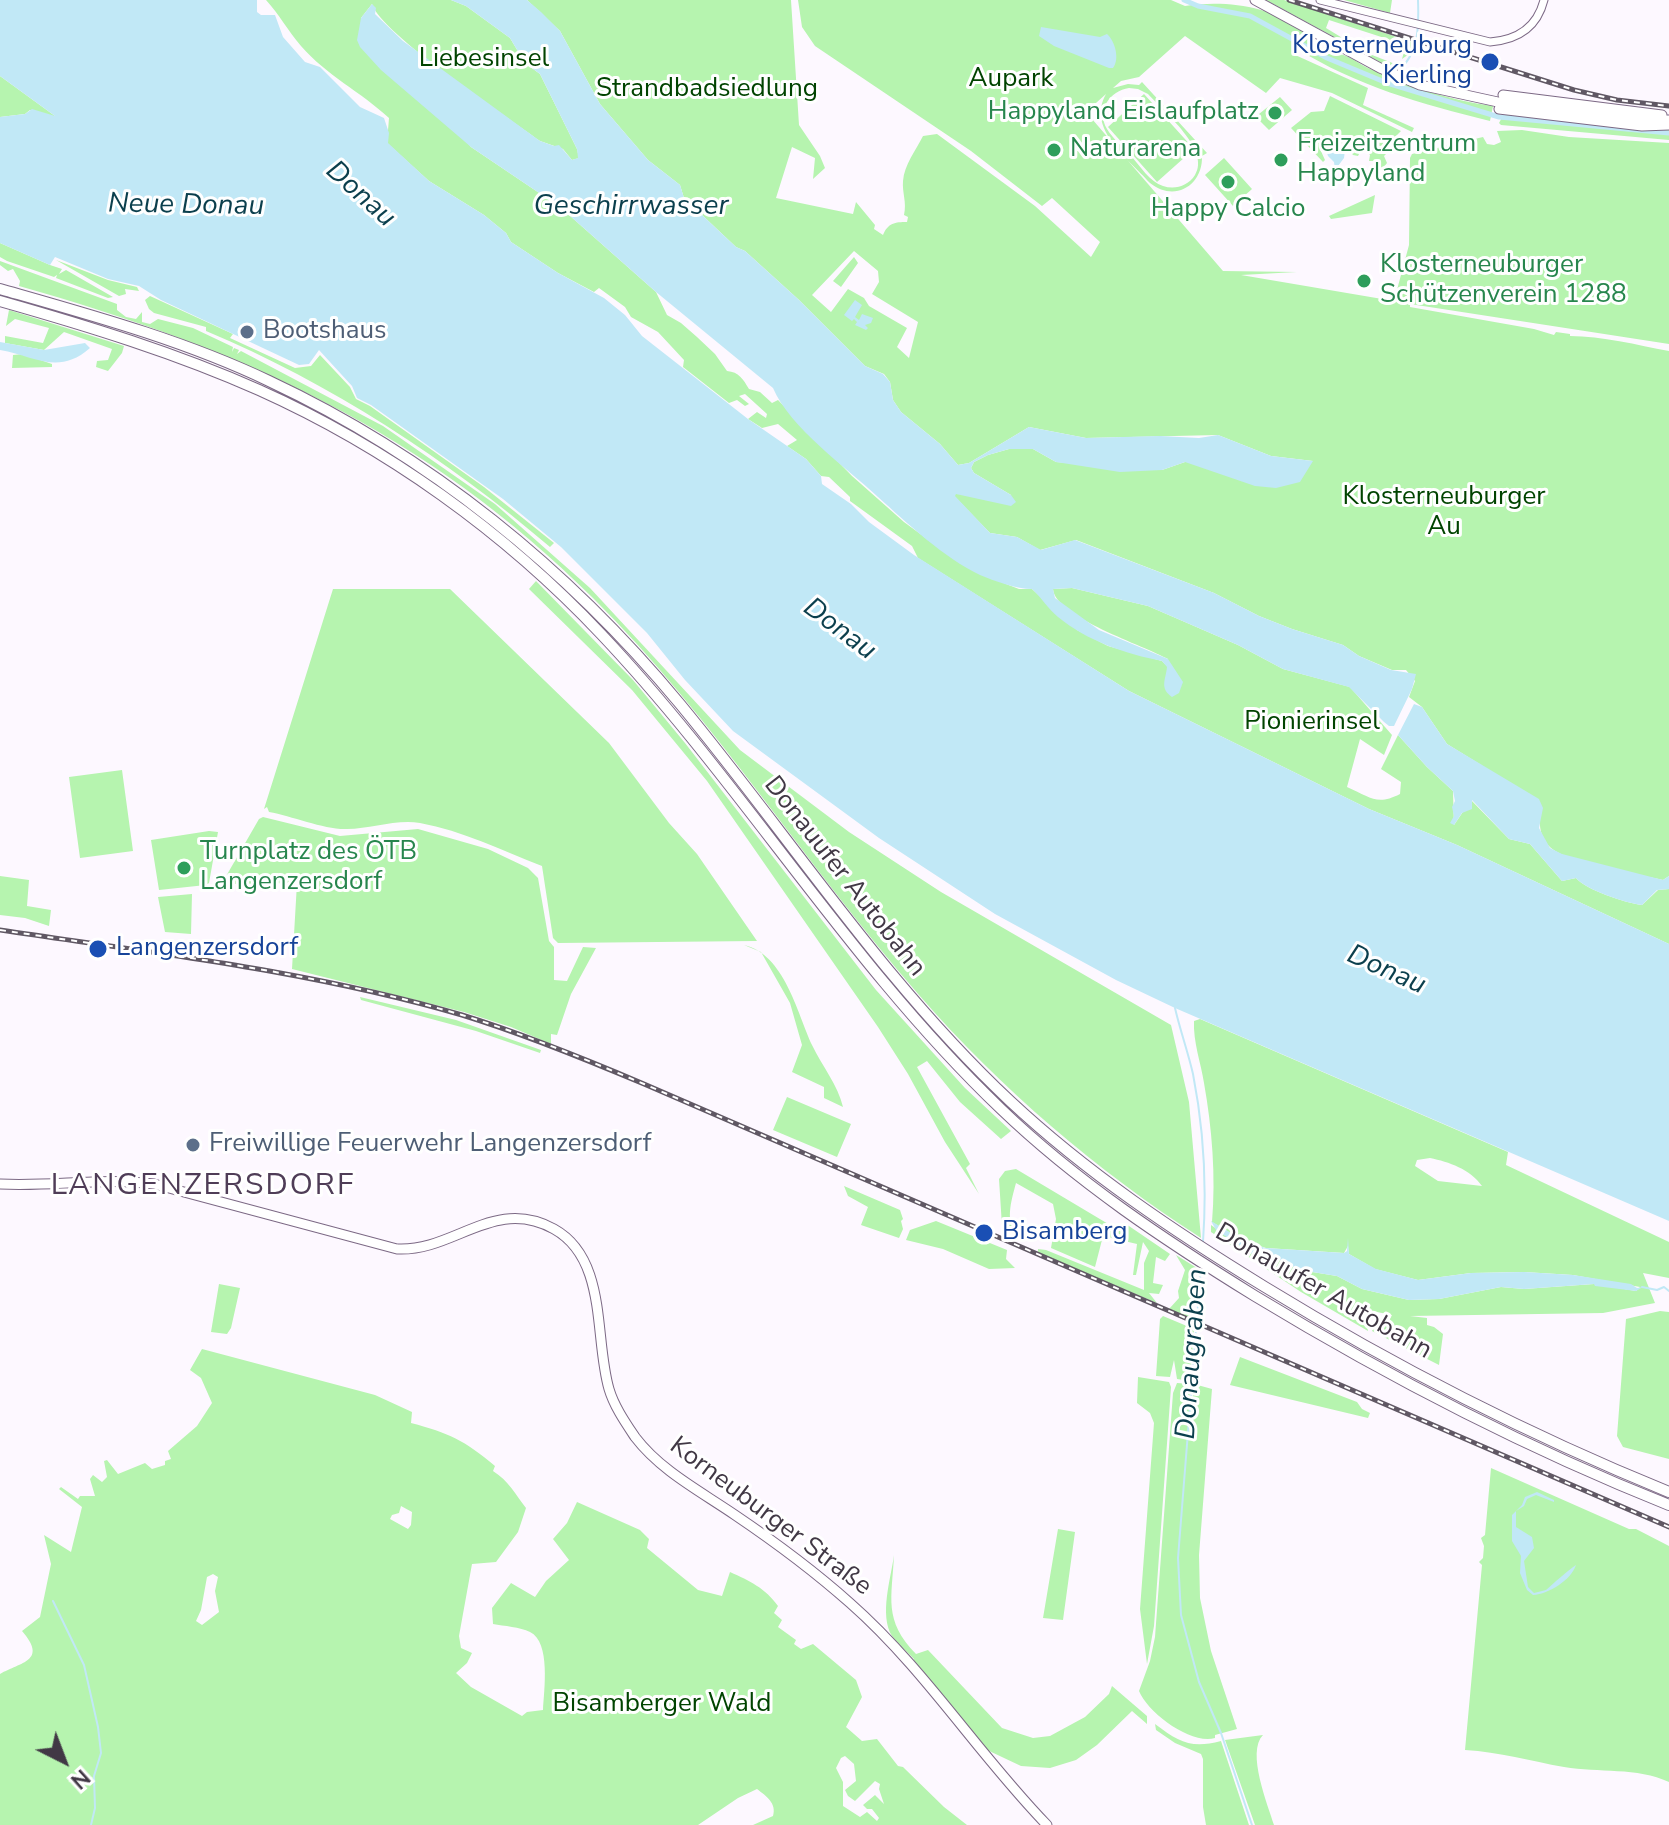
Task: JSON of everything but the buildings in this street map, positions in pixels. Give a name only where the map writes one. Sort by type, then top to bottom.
[{"type":"highway","name":"Donauufer Autobahn","points":[[0,289],[181,345],[268,380],[361,429],[443,482],[488,515],[570,586],[679,703],[891,974],[979,1071],[1075,1157],[1185,1237],[1339,1331],[1574,1451],[1669,1492]]},
{"type":"highway","name":"Donauufer Autobahn","points":[[0,301],[181,358],[262,391],[351,438],[434,490],[532,568],[601,634],[669,712],[883,984],[970,1079],[1023,1130],[1080,1176],[1216,1272],[1353,1353],[1568,1462],[1669,1505]]},
{"type":"main road","points":[[1255,0],[1388,72],[1450,94],[1493,102],[1669,121]]},
{"type":"main road","points":[[1503,95],[1669,121]]},
{"type":"main road","points":[[1505,110],[1642,126],[1669,121]]},
{"type":"main road","name":"Korneuburger Straße","points":[[0,1184],[44,1186],[118,1181],[154,1184],[397,1249],[421,1247],[501,1219],[535,1221],[562,1235],[579,1253],[589,1272],[609,1388],[622,1416],[639,1441],[669,1470],[779,1546],[859,1611],[920,1673],[1047,1825]]},
{"type":"street","points":[[1320,0],[1488,42],[1523,33],[1534,23],[1544,0]]},
{"type":"green space","points":[[266,0],[451,0],[466,6],[510,38],[525,63],[540,74],[579,158],[572,160],[563,149],[540,141],[448,75],[398,35],[372,4],[361,18],[471,147],[560,207],[656,292],[667,315],[697,337],[727,371],[738,374],[749,389],[760,392],[772,403],[778,400],[852,476],[904,522],[980,574],[1019,589],[1032,589],[1077,630],[1108,646],[1162,661],[1167,666],[1167,694],[1168,659],[1084,620],[1058,600],[1053,589],[1072,588],[1148,606],[1238,645],[1283,669],[1350,687],[1392,735],[1384,755],[1360,739],[1347,787],[1379,800],[1400,794],[1401,782],[1381,769],[1398,735],[1453,791],[1454,825],[1471,800],[1509,839],[1530,844],[1562,881],[1576,878],[1597,891],[1642,905],[1658,890],[1669,889],[1669,944],[1457,845],[1369,809],[1129,691],[918,558],[912,546],[850,501],[850,497],[829,477],[821,476],[806,459],[787,446],[797,440],[778,424],[762,428],[748,419],[757,412],[766,418],[767,414],[745,394],[739,396],[749,404],[745,406],[737,400],[729,403],[683,367],[684,360],[658,332],[631,317],[625,307],[599,288],[594,292],[558,273],[511,242],[506,233],[484,215],[429,181],[387,143],[389,118],[311,56]]},
{"type":"green space","points":[[527,0],[791,0],[799,125],[825,168],[813,179],[815,158],[792,147],[776,198],[853,214],[856,202],[875,225],[874,229],[883,235],[892,224],[907,222],[903,185],[906,169],[923,136],[937,134],[1035,206],[1091,257],[1100,242],[1052,198],[1042,206],[971,151],[815,46],[802,27],[798,0],[1171,0],[1185,6],[1216,4],[1261,10],[1302,29],[1329,54],[1345,55],[1383,75],[1429,92],[1493,106],[1490,121],[1366,83],[1296,48],[1293,54],[1368,88],[1363,105],[1414,128],[1412,132],[1332,93],[1280,78],[1266,93],[1185,36],[1139,77],[1121,81],[1113,88],[1142,82],[1207,153],[1202,156],[1198,175],[1193,183],[1178,191],[1159,189],[1124,156],[1223,271],[1297,272],[1241,275],[1394,301],[1409,245],[1412,154],[1483,137],[1487,144],[1494,145],[1501,142],[1497,131],[1522,130],[1569,137],[1669,143],[1669,344],[1410,304],[1410,307],[1554,335],[1556,332],[1607,339],[1669,351],[1669,876],[1663,880],[1604,868],[1573,859],[1551,848],[1542,835],[1540,820],[1481,765],[1447,744],[1422,707],[1409,697],[1415,681],[1406,670],[1392,670],[1359,656],[1343,645],[1292,629],[1214,593],[1076,540],[1040,550],[1017,537],[990,533],[954,496],[1011,495],[974,473],[971,468],[974,462],[988,455],[1009,449],[1033,449],[1056,462],[1162,470],[1185,462],[1313,461],[1271,456],[1218,435],[1086,438],[1029,427],[969,463],[958,465],[940,444],[901,412],[893,400],[890,382],[884,374],[865,366],[799,300],[684,198],[680,185],[648,160],[600,104],[560,31]],"holes":[[[1129,88],[1148,94],[1191,143],[1198,165],[1195,175],[1185,184],[1177,187],[1158,184],[1107,129],[1103,115],[1107,102],[1116,93]],[[1106,94],[1101,119],[1116,147],[1086,112]],[[854,251],[878,271],[879,282],[872,294],[918,322],[909,358],[897,347],[907,328],[869,306],[864,298],[848,289],[831,312],[812,295]]]},
{"type":"green space","points":[[1266,0],[1284,0],[1412,42],[1409,54],[1402,59],[1406,45],[1329,20],[1326,28],[1367,53],[1395,64],[1391,68]]},
{"type":"green space","points":[[1344,0],[1392,0],[1390,13]]},
{"type":"green space","points":[[0,76],[55,116],[30,110],[25,114],[0,117]]},
{"type":"green space","points":[[1144,94],[1194,149],[1157,182],[1108,127]]},
{"type":"green space","points":[[1330,96],[1401,131],[1392,140],[1396,144],[1384,156],[1387,163],[1383,168],[1369,161],[1367,151],[1361,150],[1358,156],[1353,155],[1344,144],[1330,139],[1322,142],[1323,162],[1291,128],[1311,112],[1324,111]]},
{"type":"green space","name":"Happyland Eislaufplatz","points":[[1280,97],[1292,110],[1269,130],[1259,120],[1259,114]]},
{"type":"green space","points":[[1504,114],[1669,128],[1669,140],[1501,125],[1499,123]]},
{"type":"green space","name":"Happy Calcio","points":[[1224,158],[1252,189],[1233,206],[1205,175]]},
{"type":"green space","points":[[1375,195],[1372,213],[1331,219],[1329,216]]},
{"type":"green space","points":[[0,243],[62,269],[59,274],[66,270],[113,297],[108,298],[56,278],[57,275],[54,277],[7,261],[0,257]]},
{"type":"green space","points":[[854,257],[858,263],[841,287],[833,281]]},
{"type":"green space","points":[[56,260],[108,280],[137,287],[139,291],[125,289],[126,294],[119,296]]},
{"type":"green space","points":[[0,261],[117,304],[117,310],[126,317],[136,319],[142,312],[142,322],[150,324],[158,319],[193,328],[233,347],[232,352],[234,348],[239,350],[237,354],[241,351],[383,426],[495,504],[590,588],[740,750],[849,832],[941,892],[1171,1025],[1189,1102],[1201,1238],[1087,1156],[1017,1095],[950,1030],[878,946],[680,693],[593,598],[530,540],[464,488],[397,443],[327,403],[179,338],[19,286],[20,281],[13,269],[8,271],[0,265]]},
{"type":"green space","points":[[150,296],[233,334],[230,338],[295,368],[311,366],[320,355],[350,387],[356,399],[484,487],[554,543],[550,547],[470,483],[342,399],[298,374],[206,331],[206,327],[154,313],[145,300]]},
{"type":"green space","points":[[9,310],[124,346],[122,353],[108,371],[96,367],[97,361],[108,360],[112,349],[64,332],[44,350],[5,343],[5,336],[43,343],[49,328],[15,319],[6,326]]},
{"type":"green space","points":[[23,354],[52,364],[52,367],[12,368],[13,355]]},
{"type":"green space","points":[[536,581],[633,680],[876,990],[965,1088],[1011,1131],[1001,1139],[960,1102],[927,1061],[917,1067],[970,1164],[966,1168],[979,1194],[878,1027],[707,781],[632,690],[529,589]]},
{"type":"green space","points":[[333,589],[450,589],[609,743],[669,823],[697,854],[757,941],[558,943],[553,938],[542,866],[436,826],[402,822],[338,829],[269,812],[267,807],[264,809]]},
{"type":"green space","points":[[122,770],[133,851],[80,858],[69,777]]},
{"type":"green space","points":[[263,817],[340,836],[418,829],[488,849],[528,868],[538,878],[549,941],[554,947],[554,980],[567,981],[583,947],[596,948],[571,994],[557,1035],[551,1034],[551,1044],[464,1012],[292,969],[297,883],[229,884],[225,878]]},
{"type":"green space","name":"Turnplatz des ÖTB Langenzersdorf","points":[[218,832],[209,883],[159,890],[151,840]]},
{"type":"green space","points":[[0,876],[29,880],[27,906],[51,910],[49,926],[25,918],[0,915]]},
{"type":"green space","points":[[192,894],[191,934],[165,932],[158,897]]},
{"type":"green space","points":[[762,954],[787,986],[843,1107],[824,1098],[824,1087],[792,1072],[802,1045],[790,1003]]},
{"type":"green space","points":[[360,997],[456,1020],[541,1050],[540,1053],[476,1031],[361,1000]]},
{"type":"green space","points":[[1200,1019],[1508,1152],[1506,1165],[1669,1242],[1669,1278],[1643,1273],[1655,1303],[1603,1313],[1410,1316],[1427,1318],[1427,1325],[1443,1334],[1439,1365],[1372,1331],[1377,1321],[1389,1321],[1392,1315],[1362,1309],[1355,1311],[1352,1318],[1367,1326],[1368,1331],[1301,1292],[1211,1232],[1211,1225],[1257,1257],[1278,1259],[1300,1270],[1337,1276],[1362,1289],[1409,1300],[1439,1299],[1501,1287],[1524,1289],[1594,1284],[1636,1291],[1640,1287],[1573,1275],[1524,1272],[1471,1273],[1418,1280],[1375,1269],[1349,1254],[1348,1246],[1344,1253],[1266,1248],[1244,1241],[1212,1222],[1214,1187],[1211,1135],[1194,1021]],"holes":[[[1430,1158],[1452,1164],[1482,1186],[1438,1181],[1415,1166],[1417,1160]]]},
{"type":"green space","points":[[787,1097],[851,1124],[837,1157],[773,1130]]},
{"type":"green space","points":[[1016,1169],[1120,1231],[1126,1224],[1170,1254],[1165,1261],[1156,1257],[1153,1283],[1163,1285],[1159,1294],[1149,1293],[1157,1303],[1038,1253],[1038,1249],[1046,1250],[1144,1290],[1144,1263],[1149,1251],[1143,1242],[1136,1275],[1133,1275],[1137,1244],[1103,1236],[1095,1267],[1051,1248],[1056,1219],[1053,1204],[1016,1183],[1010,1219],[1019,1238],[1002,1226],[999,1179],[1005,1171]]},
{"type":"green space","points":[[844,1186],[900,1210],[903,1229],[899,1238],[861,1225],[868,1207],[848,1196]]},
{"type":"green space","points":[[936,1221],[1007,1250],[1006,1259],[1015,1268],[989,1269],[943,1249],[906,1240],[910,1230]]},
{"type":"green space","points":[[1176,1255],[1197,1268],[1192,1319],[1169,1309],[1179,1298],[1178,1291],[1185,1270]]},
{"type":"green space","points":[[219,1284],[240,1288],[227,1334],[211,1332]]},
{"type":"green space","points":[[1660,1311],[1669,1312],[1669,1459],[1623,1447],[1617,1436],[1626,1319]]},
{"type":"green space","points":[[1163,1316],[1194,1329],[1190,1381],[1177,1379],[1174,1360],[1170,1377],[1156,1376],[1160,1319]]},
{"type":"green space","name":"Bisamberger Wald","points":[[202,1349],[375,1395],[412,1412],[411,1423],[456,1438],[495,1466],[493,1471],[508,1483],[526,1508],[518,1532],[496,1562],[472,1564],[459,1636],[461,1648],[472,1653],[456,1673],[471,1687],[522,1716],[527,1712],[543,1710],[545,1668],[537,1637],[517,1628],[493,1624],[492,1608],[511,1583],[535,1597],[546,1581],[569,1560],[553,1539],[567,1523],[577,1502],[640,1530],[649,1539],[647,1548],[698,1590],[722,1596],[730,1572],[762,1590],[778,1606],[774,1613],[782,1620],[778,1627],[796,1640],[794,1644],[801,1649],[813,1644],[856,1680],[862,1697],[846,1727],[862,1741],[877,1739],[898,1766],[903,1767],[967,1825],[753,1825],[773,1816],[774,1811],[770,1800],[757,1789],[698,1825],[0,1825],[0,1674],[32,1655],[29,1641],[22,1631],[40,1617],[51,1564],[44,1535],[71,1552],[82,1507],[59,1489],[61,1487],[78,1499],[80,1496],[95,1496],[90,1479],[93,1475],[102,1482],[107,1477],[104,1461],[107,1460],[118,1474],[145,1463],[152,1469],[165,1465],[165,1461],[171,1459],[168,1451],[197,1426],[212,1403],[201,1378],[190,1370]],"holes":[[[401,1506],[412,1512],[408,1529],[390,1519],[399,1513]],[[213,1574],[218,1577],[215,1591],[219,1612],[202,1625],[196,1621],[207,1577]],[[845,1756],[854,1764],[856,1781],[845,1790],[855,1801],[875,1781],[880,1784],[884,1804],[875,1795],[863,1805],[872,1809],[879,1818],[877,1821],[867,1812],[860,1817],[843,1806],[843,1782],[836,1768]]]},
{"type":"green space","points":[[1240,1357],[1357,1402],[1370,1413],[1368,1418],[1230,1385]]},
{"type":"green space","points":[[1138,1377],[1169,1382],[1171,1387],[1154,1626],[1147,1664],[1140,1609],[1154,1423],[1150,1413],[1137,1403]]},
{"type":"green space","points":[[1177,1383],[1191,1384],[1188,1442],[1194,1384],[1212,1389],[1199,1555],[1200,1598],[1211,1651],[1237,1729],[1205,1739],[1171,1725],[1151,1709],[1139,1691],[1155,1637],[1173,1393]]},
{"type":"green space","points":[[1491,1468],[1669,1546],[1669,1782],[1644,1774],[1577,1769],[1465,1750],[1482,1565],[1479,1562],[1483,1558],[1484,1546],[1481,1538],[1485,1535]]},
{"type":"green space","points":[[1058,1529],[1075,1532],[1063,1620],[1043,1618]]},
{"type":"green space","points":[[894,1555],[892,1608],[905,1642],[916,1654],[928,1650],[1002,1728],[1033,1738],[1050,1736],[1085,1717],[1109,1694],[1112,1686],[1147,1716],[1147,1724],[1132,1711],[1097,1745],[1076,1760],[1050,1768],[1021,1766],[985,1749],[892,1636],[886,1607]]},
{"type":"green space","points":[[1155,1724],[1193,1744],[1221,1741],[1249,1825],[1206,1825],[1201,1754],[1175,1743],[1156,1730]]},
{"type":"green space","points":[[1263,1735],[1258,1743],[1257,1766],[1274,1825],[1255,1825],[1225,1740]]},
{"type":"water","points":[[0,0],[257,0],[257,12],[275,15],[283,37],[305,62],[320,67],[360,107],[384,118],[389,133],[388,143],[429,181],[484,215],[506,233],[511,242],[604,298],[625,315],[642,336],[748,419],[806,459],[821,476],[822,484],[914,555],[1129,691],[1369,809],[1457,845],[1669,944],[1669,1221],[1175,1008],[1116,980],[995,914],[879,838],[733,731],[685,680],[647,633],[561,547],[503,499],[357,398],[352,386],[319,350],[309,364],[299,365],[161,300],[139,286],[108,279],[55,257],[50,265],[0,243],[0,117],[25,114],[32,109],[55,116],[0,76]]},
{"type":"water","name":"Geschirrwasser","points":[[451,0],[527,0],[541,12],[560,31],[600,104],[648,160],[680,185],[684,198],[799,300],[865,366],[883,374],[890,382],[893,400],[901,412],[940,444],[958,465],[969,463],[1029,427],[1086,438],[1199,438],[1218,435],[1271,456],[1313,461],[1300,482],[1276,488],[1255,486],[1185,462],[1162,470],[1120,472],[1056,462],[1033,449],[1009,449],[974,462],[971,468],[974,473],[1011,495],[1016,502],[1011,506],[955,496],[990,533],[1017,537],[1041,550],[1075,540],[1214,593],[1292,629],[1343,645],[1391,670],[1416,674],[1394,726],[1384,722],[1349,687],[1283,669],[1238,645],[1148,606],[1072,588],[1053,589],[1055,598],[1099,630],[1168,659],[1183,682],[1179,693],[1172,697],[1164,687],[1167,667],[1162,661],[1094,640],[1058,617],[1032,589],[980,575],[940,550],[805,432],[773,388],[656,292],[560,207],[471,147],[381,70],[360,47],[357,40],[361,18],[372,4],[376,8],[375,14],[403,41],[540,141],[559,145],[572,160],[578,158],[577,149],[540,74],[525,63],[510,38],[466,6]]},
{"type":"water","points":[[1041,27],[1100,37],[1107,34],[1116,50],[1113,68],[1054,46],[1039,36]]},
{"type":"water","points":[[1330,140],[1339,143],[1345,150],[1344,158],[1335,170],[1325,147]]},
{"type":"water","points":[[855,300],[862,305],[855,317],[859,320],[862,314],[873,318],[871,323],[865,325],[866,330],[844,315]]},
{"type":"water","points":[[0,342],[44,350],[85,343],[90,348],[57,363],[0,350]]},
{"type":"water","points":[[1414,704],[1422,707],[1447,744],[1539,799],[1543,808],[1539,828],[1550,848],[1562,854],[1663,880],[1669,876],[1669,889],[1657,890],[1642,905],[1597,891],[1576,878],[1562,881],[1530,844],[1509,839],[1472,800],[1472,809],[1462,813],[1454,825],[1450,823],[1454,816],[1453,791],[1398,735]]},
{"type":"water","points":[[1211,1221],[1244,1241],[1265,1248],[1344,1253],[1348,1238],[1349,1254],[1376,1269],[1418,1280],[1471,1273],[1524,1272],[1573,1275],[1643,1287],[1636,1291],[1594,1284],[1524,1289],[1501,1287],[1439,1299],[1409,1300],[1362,1289],[1337,1276],[1300,1270],[1278,1259],[1257,1257],[1216,1230]]},
{"type":"water","points":[[1537,1492],[1554,1500],[1536,1495],[1527,1499],[1524,1506],[1516,1511],[1525,1497]]},
{"type":"water","points":[[1516,1511],[1516,1527],[1532,1537],[1534,1548],[1524,1561],[1528,1587],[1534,1593],[1546,1590],[1576,1565],[1564,1581],[1546,1592],[1533,1595],[1527,1590],[1520,1573],[1521,1556],[1512,1541],[1512,1515]]},
{"type":"waterway","points":[[1184,0],[1198,6],[1250,16],[1327,58],[1387,83],[1499,117],[1669,133]]},
{"type":"waterway","points":[[1398,72],[1414,48],[1418,30],[1418,0]]},
{"type":"waterway","points":[[1387,83],[1393,77]]},
{"type":"waterway","name":"Donaugraben","points":[[1175,1008],[1193,1074],[1200,1116],[1205,1200],[1203,1242]]},
{"type":"waterway","name":"Donaugraben","points":[[1201,1268],[1178,1558],[1181,1615],[1199,1682],[1221,1733],[1252,1825]]},
{"type":"waterway","points":[[1642,1287],[1657,1290],[1664,1287],[1669,1291]]},
{"type":"waterway","points":[[53,1601],[84,1665],[98,1727],[101,1753],[94,1776],[95,1808],[91,1825]]},
{"type":"railway","points":[[1289,0],[1574,90],[1617,100],[1669,106]]},
{"type":"railway","points":[[0,930],[174,955],[348,986],[508,1030],[644,1084],[1669,1527]]},
{"type":"place","name":"Klosterneuburg Kierling","points":[[1490,62]]},
{"type":"place","name":"Happyland Eislaufplatz","points":[[1275,113]]},
{"type":"place","name":"Naturarena","points":[[1054,150]]},
{"type":"place","name":"Freizeitzentrum Happyland","points":[[1281,160]]},
{"type":"place","name":"Happy Calcio","points":[[1228,182]]},
{"type":"place","name":"Klosterneuburger Schützenverein 1288","points":[[1364,281]]},
{"type":"place","name":"Bootshaus","points":[[247,332]]},
{"type":"place","name":"Turnplatz des ÖTB Langenzersdorf","points":[[184,868]]},
{"type":"place","name":"Langenzersdorf","points":[[98,949]]},
{"type":"place","name":"Freiwillige Feuerwehr Langenzersdorf","points":[[193,1145]]},
{"type":"place","name":"Bisamberg","points":[[984,1233]]},
{"type":"district","name":"LANGENZERSDORF","points":[[203,1187]]},
{"type":"park label","name":"Liebesinsel","points":[[484,60]]},
{"type":"park label","name":"Aupark","points":[[1011,80]]},
{"type":"park label","name":"Strandbadsiedlung","points":[[707,90]]},
{"type":"park label","name":"Klosterneuburger Au","points":[[1444,513]]},
{"type":"park label","name":"Pionierinsel","points":[[1312,723]]},
{"type":"water label","name":"Donau","points":[[360,195]]},
{"type":"water label","name":"Neue Donau","points":[[186,206]]},
{"type":"water label","name":"Donau","points":[[839,630]]},
{"type":"water label","name":"Donau","points":[[1386,971]]}]
